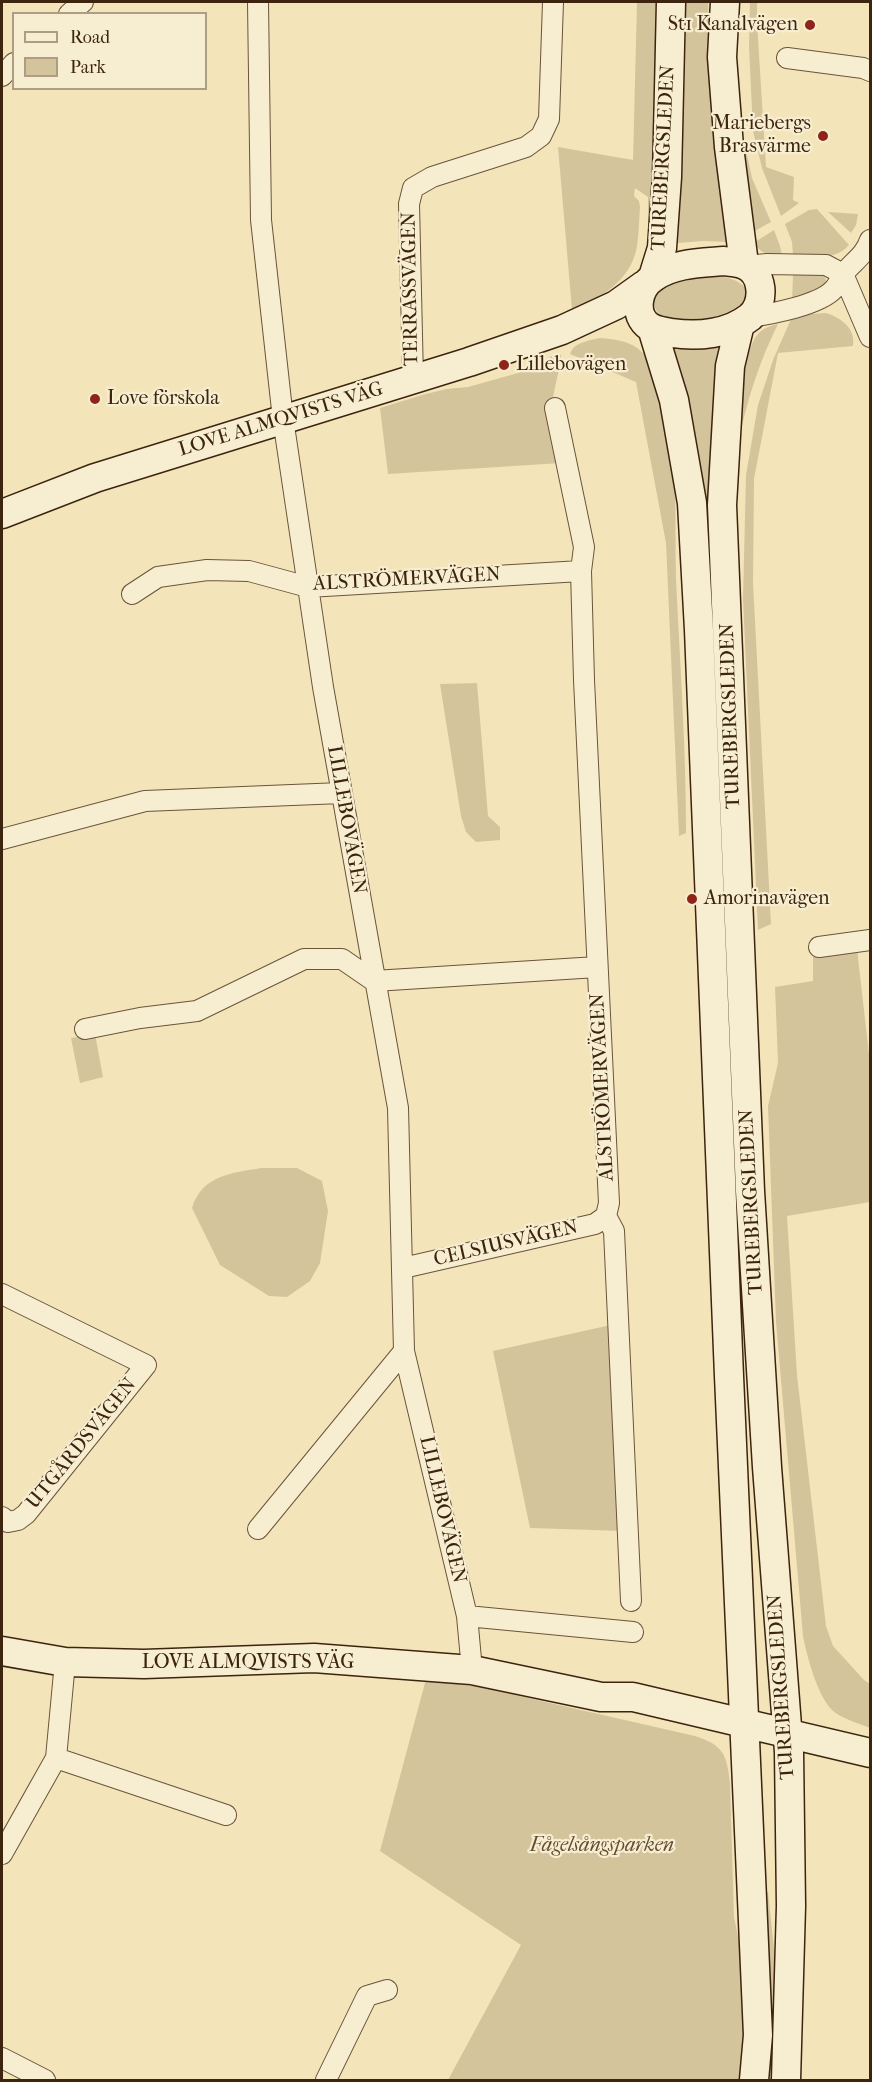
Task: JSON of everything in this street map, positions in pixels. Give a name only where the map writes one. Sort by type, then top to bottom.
[{"type":"main road","name":"TUREBERGSLEDEN","points":[[670,2],[669,127],[662,248],[649,281],[639,297],[639,308],[650,327],[674,400],[692,503],[758,2035],[754,2080]]},
{"type":"main road","name":"TUREBERGSLEDEN","points":[[725,2],[722,57],[729,147],[745,265]]},
{"type":"main road","name":"TUREBERGSLEDEN","points":[[649,281],[674,267],[724,261],[745,265],[757,275],[760,285],[761,300],[757,310],[745,320],[730,366],[722,505],[750,1191],[767,1467],[788,1743],[791,1906],[786,2080]]},
{"type":"main road","name":"LOVE ALMQVISTS VÄG","points":[[2,514],[95,478],[469,362],[562,330],[616,305],[649,281]]},
{"type":"main road","points":[[650,327],[683,335],[716,333],[745,320]]},
{"type":"main road","name":"LOVE ALMQVISTS VÄG","points":[[562,330],[650,327]]},
{"type":"main road","name":"LOVE ALMQVISTS VÄG","points":[[2,1651],[65,1662],[144,1664],[314,1658],[472,1670],[601,1697],[632,1712],[745,1732],[788,1743]]},
{"type":"main road","points":[[788,1743],[870,1754]]},
{"type":"main road","points":[[788,1743],[870,1772]]},
{"type":"street","points":[[71,12],[83,2]]},
{"type":"street","name":"LILLEBOVÄGEN","points":[[258,2],[261,219],[283,418],[341,793],[398,1108],[404,1351],[467,1616],[472,1670]]},
{"type":"street","name":"TERRASSVÄGEN","points":[[413,379],[409,204],[414,188],[432,177],[526,147],[541,136],[549,119],[553,2]]},
{"type":"street","points":[[788,58],[863,68],[870,71]]},
{"type":"street","points":[[745,320],[785,311],[821,298],[834,290],[843,274],[865,253],[870,240]]},
{"type":"street","points":[[745,265],[826,264],[843,274],[870,337]]},
{"type":"street","name":"ALSTRÖMERVÄGEN","points":[[555,408],[584,547],[581,571],[584,680],[609,1203],[606,1216],[614,1231],[632,1601]]},
{"type":"street","name":"ALSTRÖMERVÄGEN","points":[[132,594],[158,577],[207,570],[249,572],[308,586],[581,571]]},
{"type":"street","points":[[2,839],[145,801],[341,793]]},
{"type":"street","points":[[819,947],[870,940]]},
{"type":"street","points":[[85,1029],[140,1018],[196,1011],[304,959],[342,959],[374,981],[597,967]]},
{"type":"street","name":"CELSIUSVÄGEN","points":[[403,1268],[595,1224],[606,1216]]},
{"type":"street","name":"UTGÅRDSVÄGEN","points":[[2,1294],[146,1365],[26,1514],[18,1520],[8,1522],[2,1517]]},
{"type":"street","points":[[258,1529],[404,1351]]},
{"type":"street","points":[[467,1616],[633,1632]]},
{"type":"street","points":[[2,1854],[56,1758],[65,1662]]},
{"type":"street","points":[[56,1758],[226,1815]]},
{"type":"street","points":[[326,2080],[367,1996],[387,1990]]},
{"type":"street","points":[[2,2058],[45,2080]]},
{"type":"green space","points":[[637,2],[660,2],[653,240],[648,238],[648,197],[635,188],[634,196],[639,201],[640,207],[639,231],[634,258],[629,268],[622,278],[604,294],[572,310],[558,147],[633,160]]},
{"type":"green space","points":[[685,2],[708,2],[711,96],[728,242],[678,243]]},
{"type":"green space","points":[[750,2],[757,2],[766,167],[794,177],[793,200],[799,203],[781,216],[762,168],[753,131],[749,47]]},
{"type":"green space","points":[[740,122],[752,178],[771,222],[753,232]]},
{"type":"green space","points":[[817,209],[849,245],[830,256],[793,255],[792,242],[785,224],[809,210]]},
{"type":"green space","points":[[828,212],[858,214],[856,225],[851,233]]},
{"type":"green space","points":[[774,230],[782,255],[762,251],[755,242]]},
{"type":"green space","points":[[793,273],[816,273],[824,276],[828,284],[792,303]]},
{"type":"green space","points":[[706,275],[725,277],[741,284],[750,294],[749,301],[720,322],[670,323],[658,315],[654,298],[659,292],[677,281]]},
{"type":"green space","points":[[826,313],[837,318],[850,329],[853,346],[778,353],[754,479],[753,583],[771,924],[758,930],[743,599],[746,475],[758,405],[773,360],[791,319]]},
{"type":"green space","points":[[778,324],[754,383],[738,445],[742,387],[752,343],[764,329]]},
{"type":"green space","points":[[600,338],[633,345],[648,361],[659,393],[671,454],[675,483],[676,579],[686,801],[686,833],[679,836],[666,543],[636,382],[570,354],[578,344]]},
{"type":"green space","points":[[672,344],[726,344],[713,522],[705,522],[688,406]]},
{"type":"green space","points":[[558,353],[561,355],[561,360],[551,406],[561,463],[388,474],[380,408],[422,395],[468,387],[518,373]]},
{"type":"green space","points":[[477,683],[488,816],[500,827],[500,840],[476,842],[466,832],[461,816],[440,684]]},
{"type":"green space","points":[[857,949],[870,1063],[870,1202],[787,1216],[797,1375],[826,1626],[833,1646],[870,1684],[870,1728],[840,1716],[832,1710],[813,1675],[803,1636],[776,1322],[768,1106],[778,1063],[775,987],[813,981],[813,954]]},
{"type":"green space","points":[[95,1034],[103,1077],[80,1083],[71,1038]]},
{"type":"green space","points":[[261,1168],[297,1168],[322,1181],[328,1211],[320,1263],[310,1281],[287,1297],[269,1296],[220,1265],[192,1208],[197,1197],[211,1182],[229,1174]]},
{"type":"green space","points":[[611,1325],[623,1531],[530,1528],[493,1351]]},
{"type":"green space","name":"Fågelsångsparken","points":[[426,1679],[480,1687],[695,1736],[712,1743],[722,1752],[730,1783],[734,1917],[740,1946],[744,2033],[739,2080],[448,2080],[521,1945],[380,1851]]},
{"type":"green space","points":[[761,1891],[768,1892],[776,1968],[776,2080],[766,2080],[771,2022],[770,1985]]},
{"type":"place","name":"St1 Kanalvägen","points":[[810,25]]},
{"type":"place","name":"Mariebergs Brasvärme","points":[[823,136]]},
{"type":"place","name":"Lillebovägen","points":[[504,365]]},
{"type":"place","name":"Love förskola","points":[[95,399]]},
{"type":"place","name":"Amorinavägen","points":[[692,899]]}]
